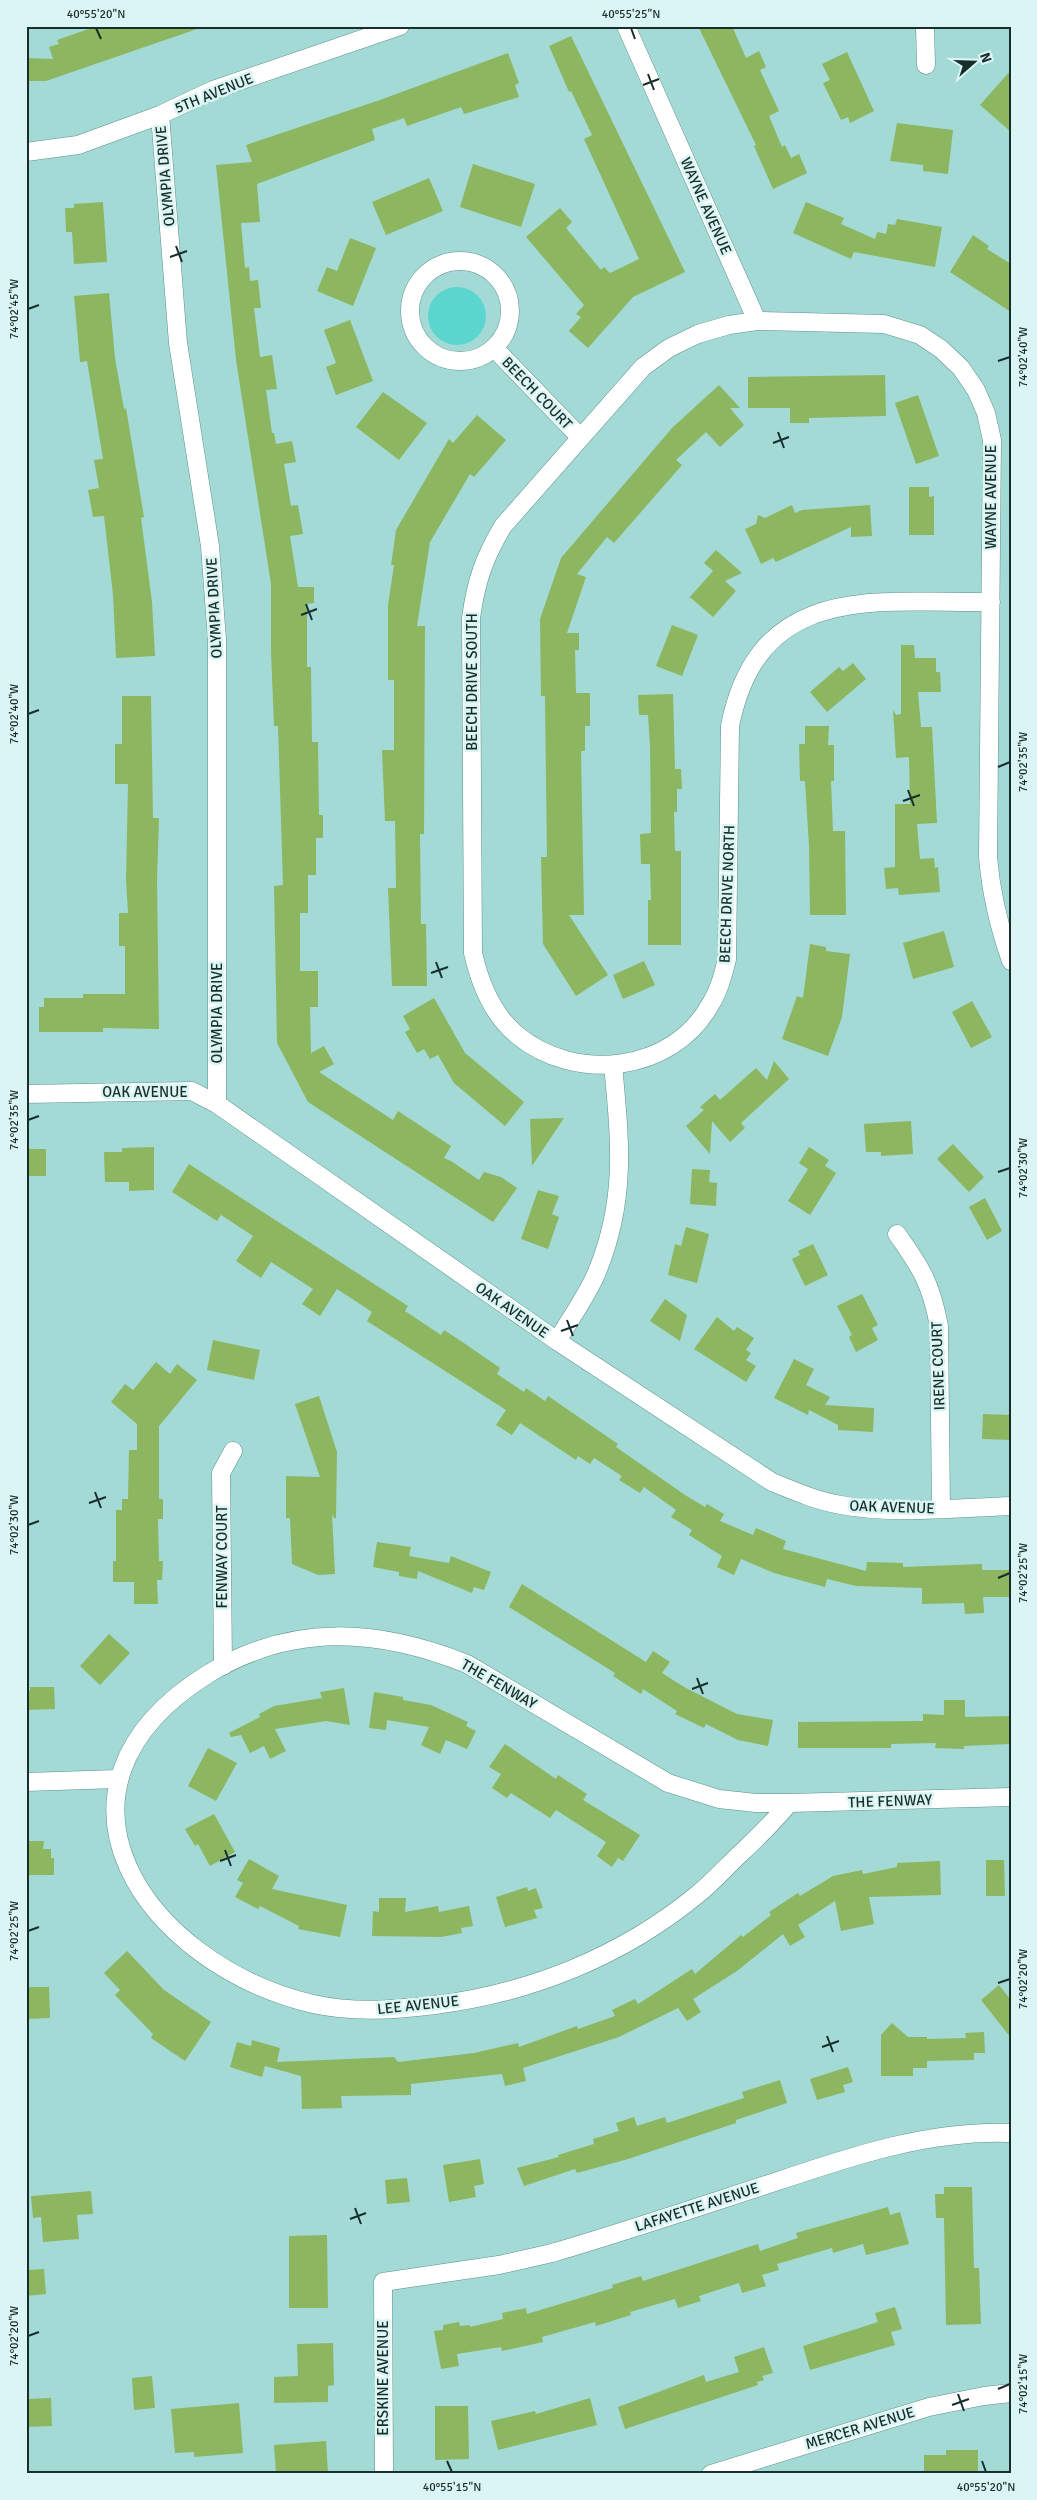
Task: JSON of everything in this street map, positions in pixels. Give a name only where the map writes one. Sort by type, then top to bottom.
[{"type":"street","name":"5TH AVENUE","points":[[26,152],[78,145],[160,115],[214,90],[400,26]]},
{"type":"street","name":"WAYNE AVENUE","points":[[626,26],[758,322],[884,324],[920,335],[941,349],[961,368],[976,390],[986,413],[992,440],[988,857],[991,888],[1000,929],[1011,961]]},
{"type":"street","points":[[925,26],[926,65]]},
{"type":"street","name":"OLYMPIA DRIVE","points":[[160,115],[178,343],[210,546],[217,640],[217,1104]]},
{"type":"street","name":"BEECH COURT","points":[[458,261],[475,263],[490,271],[502,284],[509,300],[510,318],[505,334],[494,348],[481,357],[466,362],[450,361],[435,356],[423,346],[414,332],[410,309],[416,287],[426,274],[440,265],[458,261]]},
{"type":"street","name":"BEECH DRIVE SOUTH","points":[[613,1065],[590,1065],[566,1061],[541,1052],[517,1035],[500,1018],[488,999],[479,977],[473,953],[471,618],[476,585],[486,554],[504,526],[642,367],[669,348],[698,334],[729,325],[758,322]]},
{"type":"street","name":"BEECH COURT","points":[[494,348],[580,437]]},
{"type":"street","name":"BEECH DRIVE NORTH","points":[[613,1065],[647,1058],[670,1047],[692,1030],[710,1006],[721,984],[726,959],[730,726],[735,702],[744,678],[758,656],[775,637],[796,622],[820,611],[848,604],[991,602]]},
{"type":"street","points":[[557,1341],[596,1273],[613,1223],[619,1188],[621,1147],[613,1065]]},
{"type":"street","name":"OAK AVENUE","points":[[26,1094],[192,1091],[217,1104],[557,1341],[772,1482],[806,1496],[841,1505],[881,1509],[1011,1506]]},
{"type":"street","name":"IRENE COURT","points":[[897,1234],[921,1267],[933,1297],[939,1326],[941,1508]]},
{"type":"street","name":"FENWAY COURT","points":[[223,1666],[221,1473],[233,1451]]},
{"type":"street","name":"THE FENWAY","points":[[118,1779],[126,1757],[139,1736],[163,1709],[190,1686],[223,1666],[277,1644],[317,1637],[356,1636],[394,1640],[432,1650],[467,1664],[668,1783],[719,1799],[756,1804],[1011,1797]]},
{"type":"street","points":[[26,1782],[118,1779]]},
{"type":"street","name":"LEE AVENUE","points":[[118,1779],[116,1816],[120,1845],[130,1874],[145,1899],[172,1929],[204,1955],[254,1984],[276,1994],[316,2005],[356,2010],[392,2010],[512,1990],[563,1973],[611,1952],[657,1925],[700,1893],[789,1803]]},
{"type":"street","name":"LAFAYETTE AVENUE","points":[[383,2282],[499,2265],[552,2253],[871,2150],[928,2138],[984,2132],[1011,2133]]},
{"type":"street","name":"ERSKINE AVENUE","points":[[383,2282],[384,2474]]},
{"type":"street","name":"MERCER AVENUE","points":[[711,2474],[929,2407],[984,2396],[1011,2394]]},
{"type":"shaded area","points":[[457,287],[468,289],[481,300],[486,316],[484,327],[473,340],[457,345],[446,343],[433,332],[428,316],[430,305],[441,292]]},
{"type":"building","points":[[97,26],[197,26],[197,29],[46,81],[26,81],[26,58],[53,59],[49,47],[59,44],[57,40]]},
{"type":"building","points":[[698,26],[732,26],[746,58],[759,51],[766,67],[760,70],[779,111],[769,116],[782,147],[785,145],[791,158],[799,154],[807,173],[773,189],[754,146],[756,145]]},
{"type":"building","points":[[571,36],[685,272],[633,297],[588,348],[569,331],[581,317],[576,314],[584,305],[526,237],[560,208],[572,222],[566,228],[601,270],[604,267],[610,273],[639,259],[584,139],[592,135],[571,91],[569,92],[549,46]]},
{"type":"building","points":[[847,52],[874,111],[850,123],[848,117],[841,120],[823,83],[830,80],[822,64]]},
{"type":"building","points":[[508,53],[519,83],[515,85],[519,97],[464,114],[461,107],[407,126],[404,118],[372,129],[375,140],[257,184],[260,222],[241,223],[245,268],[249,267],[250,281],[258,280],[261,308],[254,308],[260,357],[272,355],[277,389],[266,390],[272,433],[274,433],[276,444],[292,441],[296,462],[284,464],[291,506],[298,505],[303,534],[290,536],[298,587],[314,587],[314,603],[307,604],[307,667],[311,667],[312,742],[318,742],[319,815],[323,815],[323,838],[316,838],[316,875],[308,875],[308,913],[300,913],[300,971],[318,971],[318,1007],[310,1007],[311,1053],[324,1046],[334,1064],[319,1072],[393,1120],[398,1111],[451,1146],[444,1158],[479,1180],[484,1172],[501,1177],[517,1188],[493,1222],[308,1102],[277,1043],[274,886],[283,885],[278,726],[274,726],[271,652],[271,584],[236,360],[216,165],[252,162],[246,145],[377,101]]},
{"type":"building","points":[[1011,70],[1011,132],[980,105]]},
{"type":"building","points":[[897,123],[953,130],[948,174],[923,171],[923,165],[890,161]]},
{"type":"building","points":[[473,164],[535,184],[521,227],[460,207]]},
{"type":"building","points":[[429,178],[443,211],[386,235],[372,202]]},
{"type":"building","points":[[103,202],[107,262],[74,264],[72,232],[66,232],[65,208],[74,208],[74,204]]},
{"type":"building","points":[[806,202],[844,218],[841,224],[875,239],[877,232],[886,234],[888,224],[895,225],[897,219],[942,227],[935,267],[854,252],[851,259],[793,233]]},
{"type":"building","points":[[973,235],[989,246],[987,249],[1011,264],[1011,312],[950,272]]},
{"type":"building","points":[[350,238],[376,248],[353,306],[317,291],[327,267],[337,271]]},
{"type":"building","points":[[109,293],[115,358],[124,409],[126,408],[144,517],[141,518],[152,602],[155,656],[116,658],[113,595],[104,516],[93,517],[88,490],[99,488],[94,460],[103,459],[87,361],[80,362],[74,296]]},
{"type":"building","points":[[350,320],[373,381],[336,395],[326,367],[336,363],[324,330]]},
{"type":"building","points":[[885,375],[886,416],[809,418],[809,423],[790,423],[790,408],[748,408],[748,377]]},
{"type":"building","points":[[719,385],[740,408],[730,408],[744,425],[720,447],[706,432],[676,460],[682,465],[614,543],[607,537],[577,574],[586,577],[567,633],[579,633],[579,650],[575,650],[576,693],[590,693],[590,726],[585,726],[585,751],[581,751],[584,915],[569,915],[608,975],[576,996],[543,944],[541,857],[547,857],[545,696],[541,696],[540,619],[561,558],[672,428]]},
{"type":"building","points":[[383,392],[427,423],[399,460],[356,427]]},
{"type":"building","points":[[918,395],[939,456],[916,464],[895,403]]},
{"type":"building","points":[[477,415],[506,440],[474,477],[470,474],[430,542],[417,626],[425,626],[424,834],[420,834],[421,924],[426,924],[427,986],[392,986],[388,888],[396,888],[395,821],[385,821],[382,750],[394,750],[394,680],[388,680],[388,605],[394,565],[391,565],[396,530],[449,439],[453,443]]},
{"type":"building","points":[[909,487],[929,487],[929,497],[934,496],[934,535],[909,535]]},
{"type":"building","points":[[792,505],[795,513],[802,510],[870,505],[872,536],[851,537],[851,527],[776,562],[773,558],[761,564],[745,529],[756,524],[758,515],[765,518]]},
{"type":"building","points":[[716,550],[742,573],[725,581],[736,591],[713,617],[689,598],[713,571],[704,563]]},
{"type":"building","points":[[672,625],[698,635],[682,676],[656,666]]},
{"type":"building","points":[[901,645],[914,645],[915,658],[936,658],[936,672],[940,672],[941,692],[918,692],[921,727],[932,727],[937,823],[917,824],[920,859],[934,858],[935,868],[938,867],[940,892],[899,895],[898,888],[886,889],[884,868],[895,867],[895,804],[910,804],[909,757],[896,758],[893,710],[896,715],[901,714]]},
{"type":"building","points":[[853,663],[866,679],[827,712],[810,692],[839,667],[843,671]]},
{"type":"building","points":[[673,694],[675,769],[681,769],[682,789],[677,789],[677,812],[674,812],[675,851],[681,851],[681,945],[648,945],[648,900],[651,900],[650,864],[641,864],[640,834],[651,833],[650,746],[648,715],[639,715],[638,695]]},
{"type":"building","points":[[122,696],[151,696],[153,818],[159,818],[157,880],[159,1029],[103,1028],[103,1032],[39,1032],[39,1007],[44,1007],[44,998],[83,998],[83,994],[125,994],[125,946],[119,946],[119,913],[128,913],[126,880],[128,784],[115,784],[115,744],[122,744]]},
{"type":"building","points":[[805,726],[829,726],[828,745],[834,745],[834,781],[831,781],[833,831],[845,831],[846,915],[810,915],[809,846],[805,781],[800,781],[799,744],[805,744]]},
{"type":"building","points":[[944,931],[954,967],[913,979],[903,943]]},
{"type":"building","points":[[810,944],[826,947],[826,951],[850,954],[842,1017],[828,1056],[782,1039],[797,996],[803,998]]},
{"type":"building","points":[[644,961],[655,985],[623,999],[613,975]]},
{"type":"building","points":[[434,998],[465,1053],[524,1102],[505,1126],[454,1083],[438,1055],[430,1059],[424,1049],[417,1053],[405,1032],[410,1029],[403,1016]]},
{"type":"building","points":[[972,1001],[992,1037],[971,1048],[952,1012]]},
{"type":"building","points":[[774,1061],[789,1079],[741,1123],[745,1128],[730,1142],[712,1121],[710,1154],[686,1126],[704,1110],[700,1107],[715,1094],[720,1100],[756,1068],[767,1080]]},
{"type":"building","points":[[564,1118],[532,1166],[530,1119]]},
{"type":"building","points":[[911,1121],[913,1154],[881,1156],[881,1152],[866,1152],[864,1124]]},
{"type":"building","points":[[953,1144],[984,1177],[969,1192],[937,1159]]},
{"type":"building","points":[[154,1147],[154,1190],[129,1191],[129,1182],[105,1182],[104,1152],[122,1152],[122,1148]]},
{"type":"building","points":[[809,1147],[829,1160],[825,1166],[836,1173],[810,1215],[788,1201],[808,1169],[799,1163]]},
{"type":"building","points":[[26,1149],[46,1149],[46,1176],[26,1176]]},
{"type":"building","points":[[189,1164],[408,1306],[405,1311],[441,1335],[444,1330],[461,1341],[500,1368],[497,1374],[524,1392],[526,1388],[545,1401],[548,1396],[618,1444],[616,1447],[685,1495],[705,1507],[707,1504],[724,1514],[720,1521],[753,1535],[756,1528],[786,1541],[783,1549],[866,1571],[867,1562],[903,1563],[903,1567],[982,1564],[982,1570],[1011,1570],[1011,1597],[983,1597],[984,1613],[965,1614],[964,1603],[922,1604],[922,1588],[856,1586],[827,1579],[825,1587],[774,1573],[741,1559],[734,1575],[717,1567],[722,1556],[689,1535],[692,1530],[671,1517],[676,1510],[644,1487],[640,1493],[619,1480],[622,1476],[594,1458],[590,1464],[578,1456],[576,1460],[520,1423],[512,1435],[496,1425],[506,1410],[367,1321],[372,1312],[337,1289],[320,1316],[302,1304],[313,1289],[271,1262],[261,1278],[236,1261],[253,1236],[221,1215],[217,1221],[172,1192]]},
{"type":"building","points":[[692,1169],[710,1170],[709,1182],[717,1183],[716,1206],[690,1204]]},
{"type":"building","points":[[538,1190],[559,1196],[552,1214],[559,1217],[548,1249],[521,1239]]},
{"type":"building","points":[[985,1198],[1002,1231],[987,1240],[969,1207]]},
{"type":"building","points":[[686,1227],[709,1234],[697,1283],[668,1275],[675,1244],[681,1246]]},
{"type":"building","points":[[813,1244],[828,1275],[805,1286],[792,1259],[800,1255],[798,1251]]},
{"type":"building","points":[[862,1294],[878,1325],[872,1328],[878,1340],[856,1352],[849,1337],[852,1335],[837,1306]]},
{"type":"building","points":[[665,1299],[687,1315],[680,1341],[650,1321]]},
{"type":"building","points":[[717,1317],[734,1331],[737,1327],[754,1338],[746,1350],[751,1353],[746,1360],[756,1366],[746,1382],[694,1349]]},
{"type":"building","points":[[213,1340],[260,1350],[254,1380],[207,1370]]},
{"type":"building","points":[[794,1359],[814,1369],[806,1385],[830,1397],[825,1405],[874,1408],[873,1432],[838,1430],[838,1425],[809,1410],[808,1415],[774,1398]]},
{"type":"building","points":[[156,1362],[170,1374],[177,1364],[197,1380],[159,1426],[159,1499],[163,1499],[163,1519],[158,1519],[159,1561],[163,1561],[162,1580],[157,1580],[158,1604],[134,1604],[134,1582],[113,1582],[113,1561],[116,1561],[116,1510],[122,1510],[122,1499],[128,1499],[129,1450],[137,1450],[137,1424],[111,1402],[125,1384],[133,1390]]},
{"type":"building","points":[[319,1396],[337,1452],[336,1518],[332,1514],[335,1574],[318,1575],[292,1564],[290,1518],[286,1518],[286,1476],[320,1477],[295,1404]]},
{"type":"building","points":[[983,1414],[1011,1415],[1011,1440],[982,1439]]},
{"type":"building","points":[[377,1542],[411,1547],[409,1556],[449,1563],[451,1556],[491,1572],[484,1590],[474,1587],[472,1593],[418,1571],[417,1579],[399,1576],[399,1572],[373,1567]]},
{"type":"building","points":[[522,1584],[646,1662],[653,1651],[670,1662],[662,1673],[684,1687],[737,1714],[773,1720],[768,1746],[738,1740],[706,1724],[704,1728],[675,1714],[677,1711],[643,1689],[641,1694],[613,1676],[615,1673],[509,1607]]},
{"type":"building","points":[[109,1634],[130,1653],[100,1685],[80,1666]]},
{"type":"building","points":[[30,1687],[54,1687],[55,1709],[26,1710],[26,1692],[30,1691]]},
{"type":"building","points":[[344,1688],[350,1725],[326,1721],[275,1729],[286,1751],[270,1759],[264,1746],[250,1753],[241,1735],[231,1737],[229,1733],[260,1717],[259,1714],[274,1706],[322,1698],[320,1692]]},
{"type":"building","points":[[374,1692],[403,1697],[403,1700],[431,1705],[468,1722],[466,1726],[476,1731],[467,1749],[446,1740],[440,1754],[421,1745],[429,1727],[387,1720],[386,1730],[369,1728]]},
{"type":"building","points":[[944,1700],[965,1700],[965,1717],[1011,1716],[1011,1744],[964,1746],[964,1749],[935,1748],[936,1743],[891,1744],[891,1748],[798,1748],[798,1722],[923,1721],[923,1714],[944,1715]]},
{"type":"building","points":[[505,1744],[556,1779],[558,1775],[587,1794],[583,1800],[640,1835],[623,1861],[618,1858],[612,1867],[597,1856],[606,1842],[556,1810],[550,1818],[511,1793],[507,1798],[492,1788],[501,1774],[489,1767]]},
{"type":"building","points":[[208,1748],[237,1763],[216,1801],[188,1786]]},
{"type":"building","points":[[214,1814],[235,1852],[210,1866],[198,1844],[195,1846],[185,1829]]},
{"type":"building","points":[[26,1841],[44,1841],[43,1849],[51,1849],[51,1858],[54,1858],[54,1875],[26,1875]]},
{"type":"building","points":[[249,1859],[279,1876],[272,1889],[347,1905],[340,1937],[298,1929],[299,1926],[260,1906],[258,1909],[235,1897],[243,1883],[237,1880]]},
{"type":"building","points":[[986,1860],[1004,1860],[1005,1896],[986,1896]]},
{"type":"building","points":[[940,1861],[941,1895],[869,1897],[874,1924],[841,1931],[835,1901],[798,1925],[805,1937],[790,1946],[783,1934],[737,1971],[693,1999],[701,2012],[687,2021],[678,2008],[619,2037],[523,2068],[526,2081],[505,2086],[502,2074],[411,2084],[411,2095],[341,2096],[342,2108],[302,2109],[301,2076],[265,2066],[262,2077],[230,2067],[237,2042],[251,2046],[252,2040],[280,2048],[277,2062],[394,2057],[398,2062],[474,2053],[518,2043],[519,2047],[577,2026],[578,2029],[615,2016],[612,2010],[635,1999],[638,2004],[692,1969],[695,1974],[741,1935],[743,1937],[771,1915],[769,1912],[798,1893],[800,1896],[833,1876],[862,1870],[863,1874],[897,1867],[897,1863]]},
{"type":"building","points":[[527,1887],[528,1891],[536,1888],[543,1908],[534,1910],[537,1918],[505,1927],[496,1897]]},
{"type":"building","points":[[379,1898],[406,1898],[405,1912],[438,1906],[439,1912],[469,1906],[473,1926],[461,1928],[462,1933],[441,1937],[372,1936],[373,1911],[379,1912]]},
{"type":"building","points":[[127,1951],[164,1990],[211,2022],[185,2061],[151,2038],[153,2034],[115,1995],[120,1990],[104,1973]]},
{"type":"building","points":[[999,1985],[1011,2000],[1011,2038],[981,2000]]},
{"type":"building","points":[[26,1987],[49,1987],[50,2018],[26,2019]]},
{"type":"building","points":[[892,2023],[908,2037],[927,2037],[927,2039],[966,2038],[965,2033],[984,2032],[985,2053],[974,2053],[974,2060],[927,2061],[927,2068],[913,2068],[913,2076],[881,2076],[881,2035]]},
{"type":"building","points":[[848,2067],[853,2082],[843,2085],[845,2092],[817,2100],[810,2079]]},
{"type":"building","points":[[780,2080],[787,2103],[736,2120],[736,2123],[628,2159],[577,2173],[575,2169],[524,2186],[517,2168],[559,2157],[558,2155],[594,2144],[593,2139],[619,2131],[616,2123],[634,2117],[637,2126],[665,2117],[667,2123],[744,2098],[742,2092]]},
{"type":"building","points":[[480,2159],[484,2184],[474,2186],[476,2197],[449,2202],[443,2165]]},
{"type":"building","points":[[407,2178],[410,2202],[387,2204],[385,2180]]},
{"type":"building","points":[[944,2187],[972,2187],[974,2268],[979,2268],[981,2324],[946,2325],[944,2218],[936,2218],[935,2194],[944,2194]]},
{"type":"building","points":[[91,2191],[93,2214],[77,2215],[79,2239],[43,2242],[41,2217],[33,2218],[31,2196]]},
{"type":"building","points":[[888,2207],[890,2215],[900,2212],[909,2244],[866,2255],[863,2244],[833,2253],[832,2248],[777,2264],[779,2270],[762,2275],[766,2286],[742,2293],[739,2283],[699,2296],[701,2301],[678,2308],[675,2299],[630,2312],[631,2315],[596,2326],[595,2322],[542,2337],[543,2342],[502,2351],[501,2347],[457,2354],[459,2366],[441,2369],[434,2331],[443,2330],[443,2325],[459,2322],[460,2326],[470,2325],[470,2327],[503,2319],[502,2313],[526,2308],[527,2314],[613,2288],[612,2285],[641,2276],[643,2281],[758,2244],[760,2251],[798,2238],[796,2233]]},
{"type":"building","points":[[327,2235],[328,2308],[289,2308],[289,2236]]},
{"type":"building","points":[[44,2269],[46,2294],[26,2296],[26,2270]]},
{"type":"building","points":[[895,2307],[902,2329],[891,2332],[895,2345],[810,2370],[803,2346],[878,2322],[875,2313]]},
{"type":"building","points":[[333,2343],[334,2385],[328,2386],[328,2402],[274,2403],[274,2377],[298,2376],[297,2344]]},
{"type":"building","points":[[764,2347],[773,2373],[762,2376],[764,2380],[757,2382],[758,2385],[625,2429],[618,2407],[704,2375],[706,2382],[739,2372],[734,2357]]},
{"type":"building","points":[[152,2376],[155,2408],[134,2410],[132,2378]]},
{"type":"building","points":[[51,2398],[52,2426],[26,2427],[26,2399]]},
{"type":"building","points":[[590,2398],[597,2425],[498,2450],[491,2421],[535,2411],[536,2414]]},
{"type":"building","points":[[239,2403],[243,2453],[194,2457],[194,2452],[175,2453],[171,2409]]},
{"type":"building","points":[[435,2406],[468,2406],[469,2459],[435,2460]]},
{"type":"building","points":[[326,2441],[328,2473],[276,2474],[274,2445]]},
{"type":"building","points":[[946,2450],[978,2450],[978,2472],[924,2474],[924,2455],[946,2455]]}]
